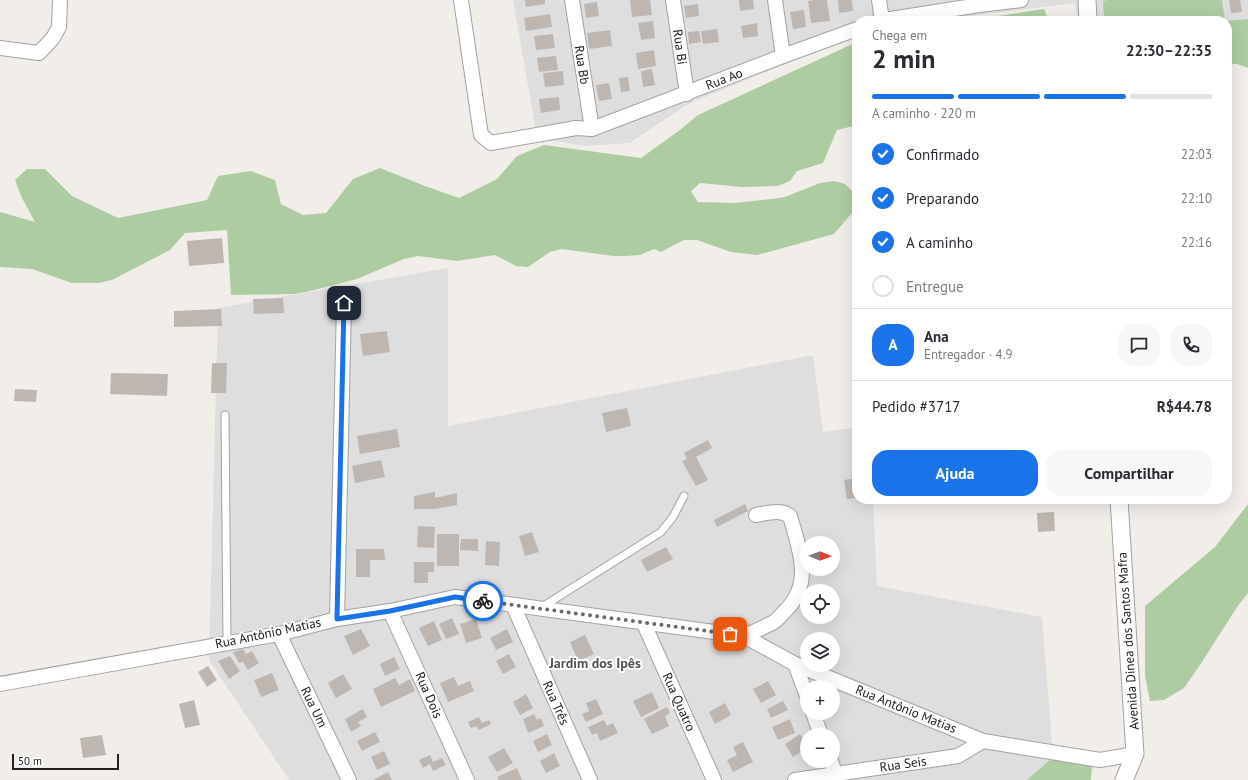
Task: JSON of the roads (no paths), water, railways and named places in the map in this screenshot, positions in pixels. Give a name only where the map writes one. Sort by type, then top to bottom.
[{"type":"street","points":[[0,48],[39,54],[54,38],[59,27],[60,0]]},
{"type":"street","points":[[461,0],[481,135],[491,143],[576,128],[592,129]]},
{"type":"street","name":"Rua Bb","points":[[572,0],[592,129]]},
{"type":"street","name":"Rua Bi","points":[[673,0],[686,94]]},
{"type":"street","points":[[775,0],[783,56]]},
{"type":"street","points":[[880,0],[880,16]]},
{"type":"street","points":[[902,16],[979,2],[1021,0]]},
{"type":"street","points":[[1087,0],[1088,16]]},
{"type":"street","name":"Rua Ao","points":[[592,129],[852,31]]},
{"type":"street","points":[[337,619],[344,303]]},
{"type":"street","name":"Avenida Dinea dos Santos Mafra","points":[[1119,504],[1135,754],[1124,780]]},
{"type":"street","points":[[744,636],[773,623],[797,596],[802,579],[802,564],[790,516],[785,513],[778,512],[756,515]]},
{"type":"street","name":"Rua Antônio Matias","points":[[0,684],[227,642],[279,634],[337,619],[390,611],[455,597],[644,624],[744,636],[795,664],[983,741],[1100,760],[1135,754]]},
{"type":"street","name":"Rua Três","points":[[513,605],[590,780]]},
{"type":"street","name":"Rua Dois","points":[[390,611],[467,780]]},
{"type":"street","name":"Rua Quatro","points":[[644,624],[714,780]]},
{"type":"street","name":"Rua Um","points":[[279,634],[349,780]]},
{"type":"street","points":[[795,664],[801,680]]},
{"type":"street","name":"Rua Seis","points":[[840,766],[958,756],[983,741]]},
{"type":"street","name":"Rua Seis","points":[[795,780],[830,768]]},
{"type":"lane","points":[[225,415],[227,642]]},
{"type":"lane","points":[[540,608],[661,532],[673,517],[684,496]]},
{"type":"district","name":"Jardim dos Ipês","points":[[595,663]]}]
